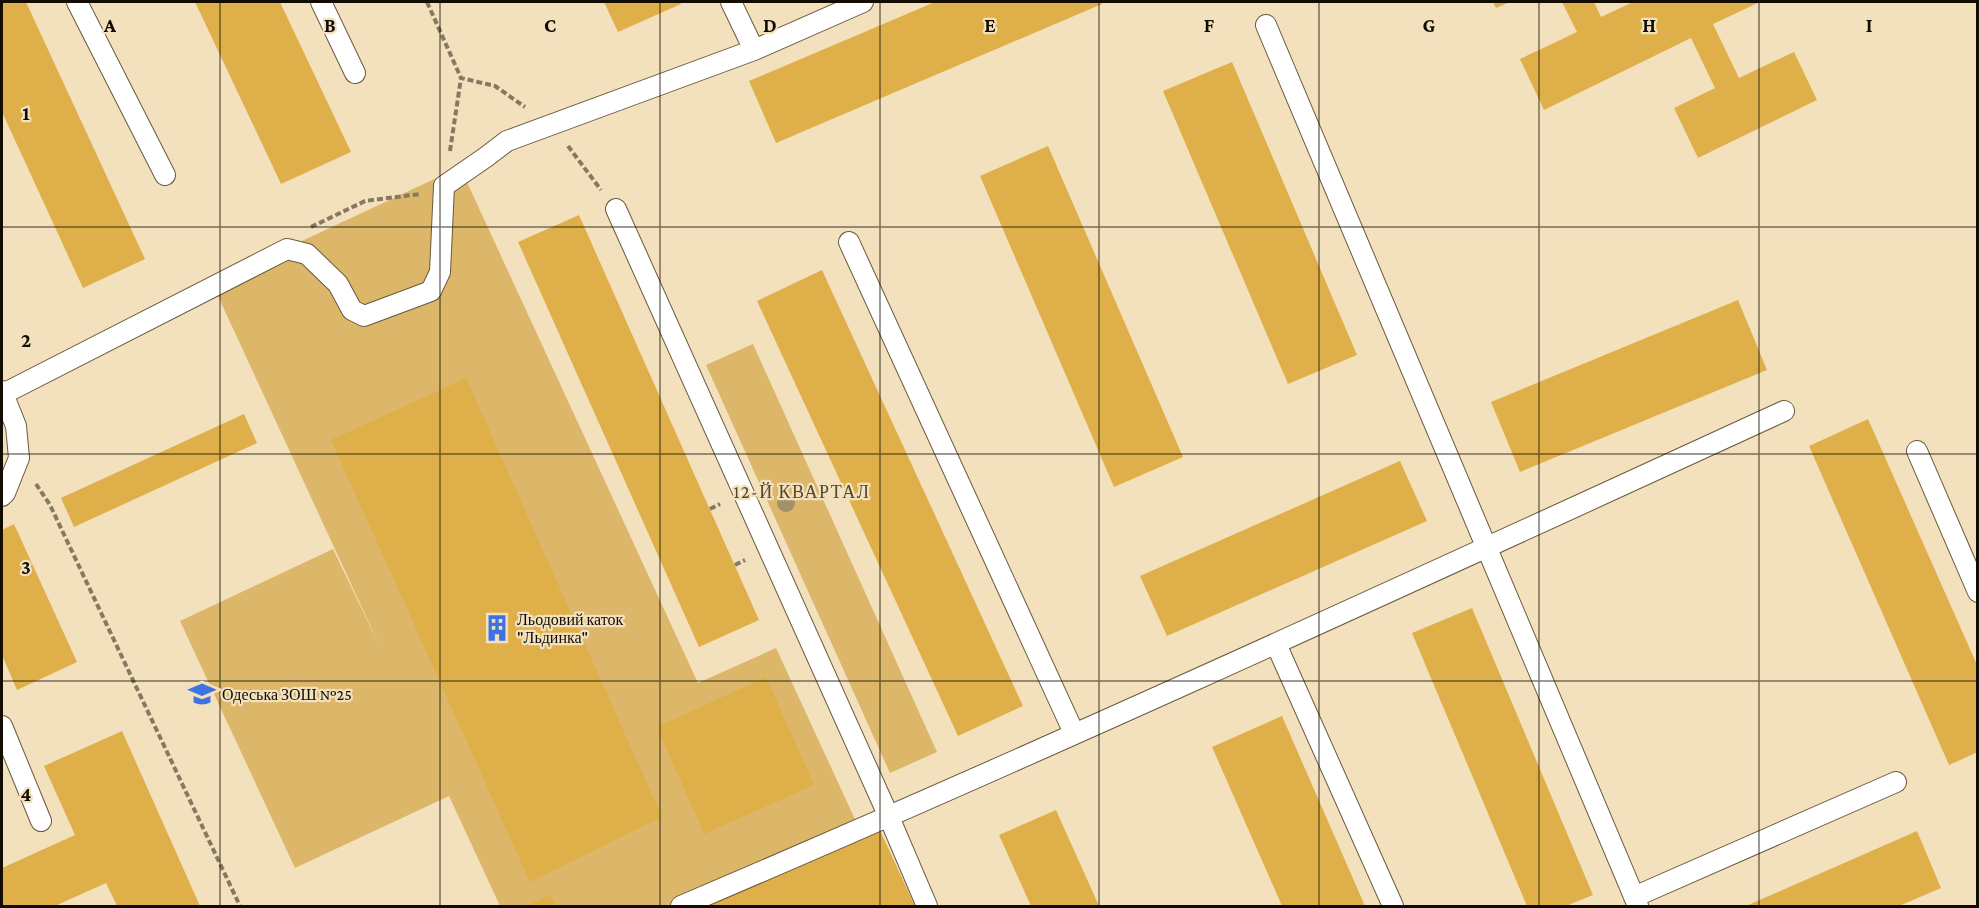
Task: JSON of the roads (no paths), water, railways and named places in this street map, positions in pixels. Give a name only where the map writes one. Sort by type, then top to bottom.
[{"type":"lane","points":[[77,2],[165,175]]},
{"type":"lane","points":[[321,2],[355,73]]},
{"type":"lane","points":[[732,2],[753,50]]},
{"type":"lane","points":[[2,496],[20,458],[16,426],[2,392],[287,249],[307,254],[338,284],[352,310],[364,316],[431,291],[440,272],[444,186],[507,141],[753,50],[863,2]]},
{"type":"lane","points":[[1266,25],[1636,902],[1896,782]]},
{"type":"lane","points":[[616,209],[927,906]]},
{"type":"lane","points":[[849,242],[1074,733]]},
{"type":"lane","points":[[681,906],[889,818],[1276,644],[1784,411]]},
{"type":"lane","points":[[1917,451],[1977,592]]},
{"type":"lane","points":[[1276,644],[1393,906]]},
{"type":"lane","points":[[2,726],[41,821]]},
{"type":"place","name":"Льодовий каток \"Льдинка\"","points":[[497,628]]},
{"type":"place","name":"Одеська ЗОШ №25","points":[[202,694]]},
{"type":"district","name":"12-Й КВАРТАЛ","points":[[802,492]]}]
